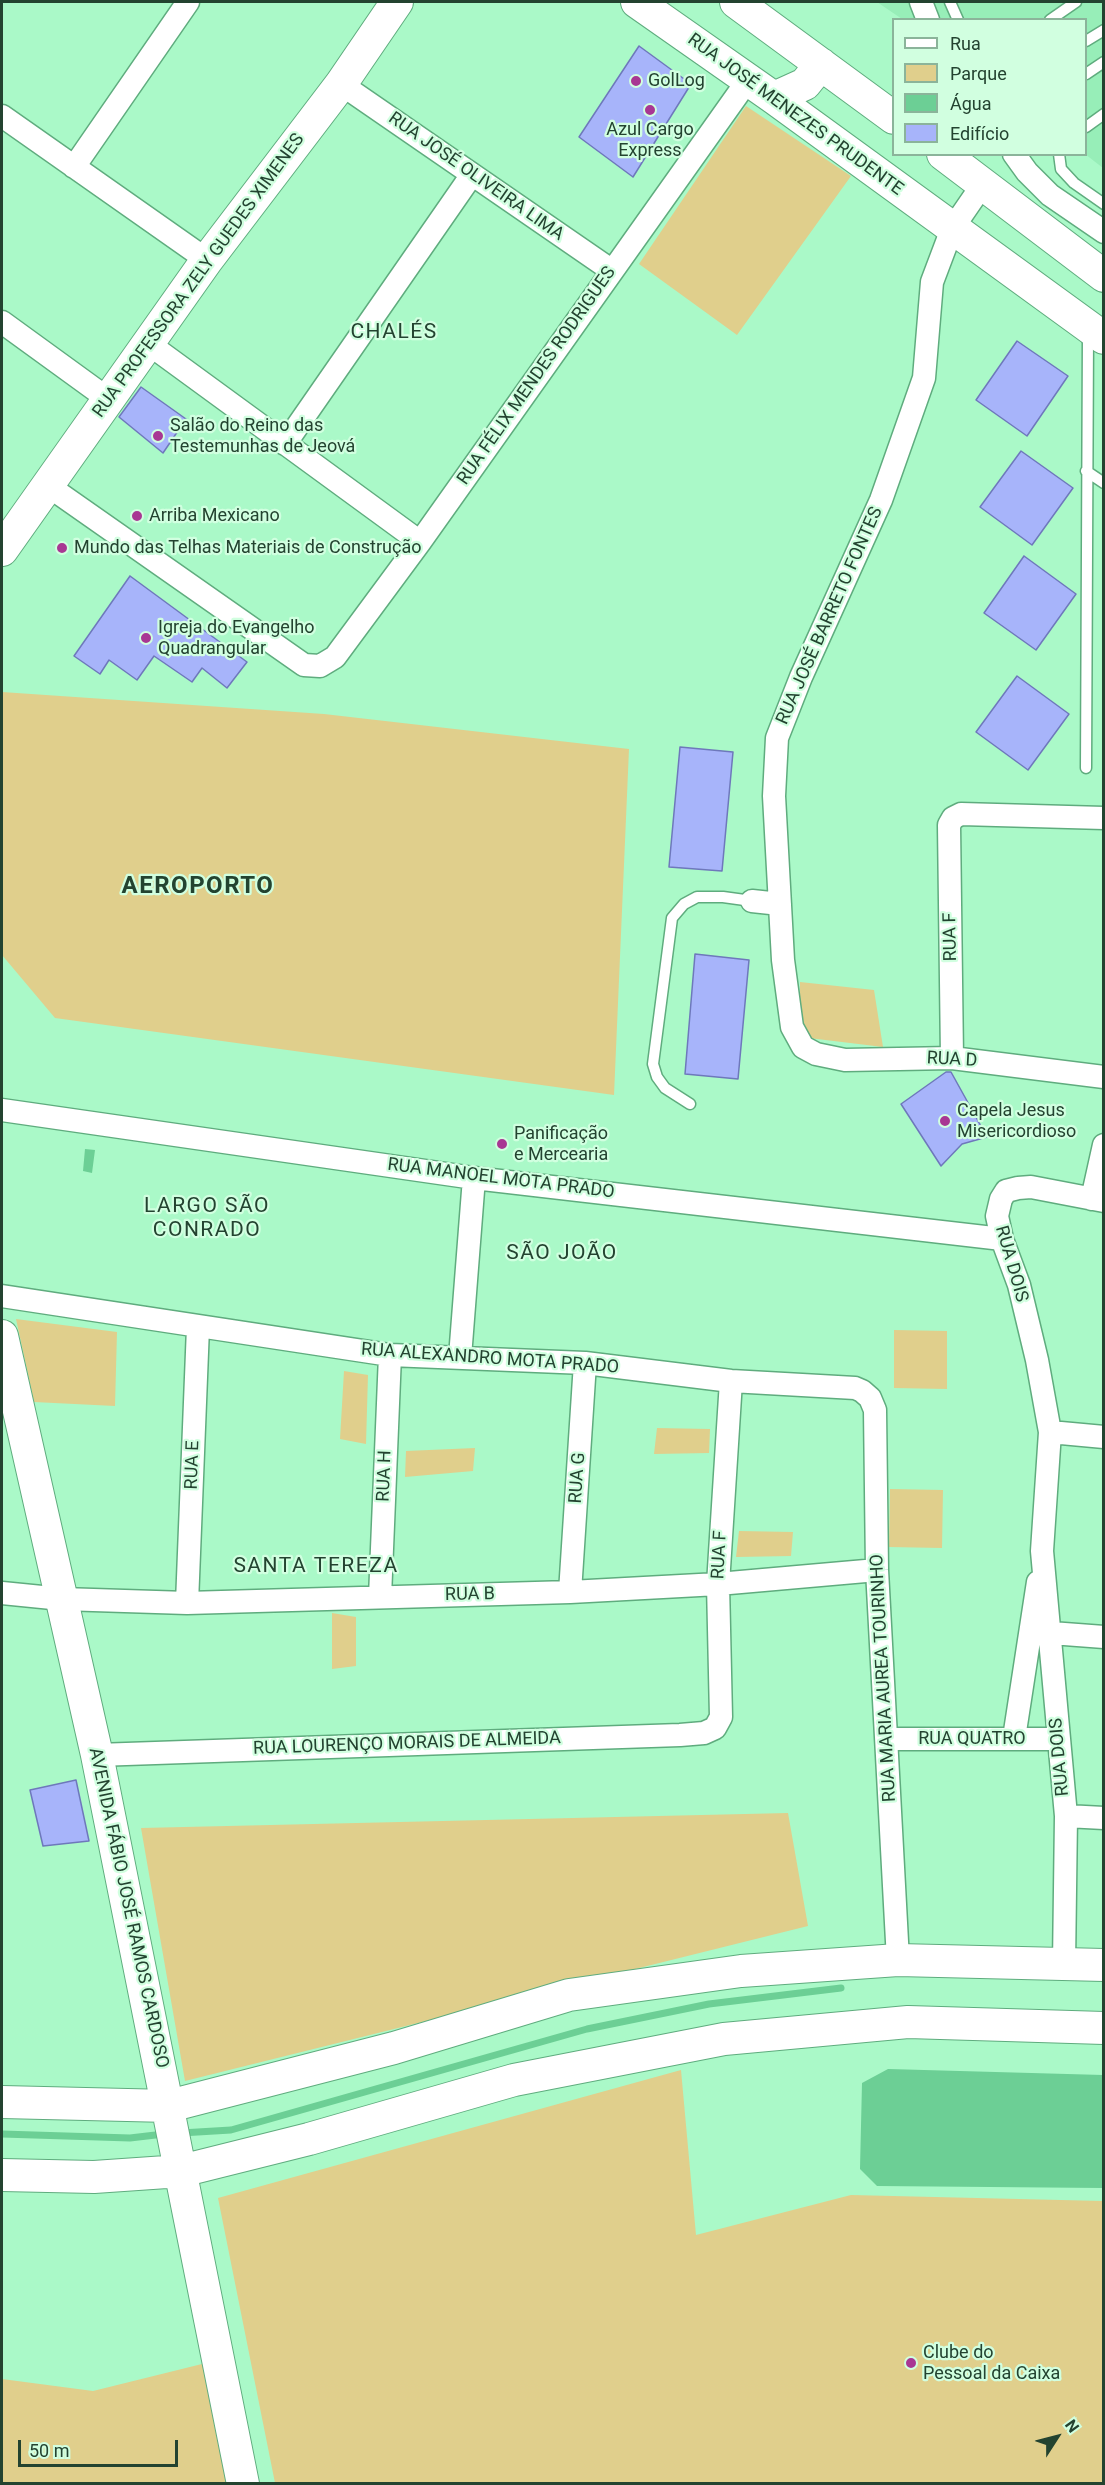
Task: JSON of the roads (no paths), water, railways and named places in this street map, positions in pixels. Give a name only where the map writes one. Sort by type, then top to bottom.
[{"type":"street","points":[[74,167],[188,2]]},
{"type":"street","name":"RUA PROFESSORA ZELY GUEDES XIMENES","points":[[6,535],[47,484],[207,260],[341,84],[397,2]]},
{"type":"street","name":"RUA JOSÉ MENEZES PRUDENTE","points":[[637,2],[774,98],[1096,333]]},
{"type":"street","points":[[736,2],[892,117]]},
{"type":"street","points":[[921,2],[927,18]]},
{"type":"street","points":[[774,98],[805,84],[820,64]]},
{"type":"street","name":"RUA FÉLIX MENDES RODRIGUES","points":[[47,484],[304,665],[320,666],[335,657],[420,542],[748,80]]},
{"type":"street","name":"RUA JOSÉ OLIVEIRA LIMA","points":[[341,84],[471,176],[611,270]]},
{"type":"street","points":[[2,116],[207,260]]},
{"type":"street","points":[[946,156],[1104,276]]},
{"type":"street","points":[[1016,156],[1050,195],[1104,232]]},
{"type":"street","points":[[285,444],[471,176]]},
{"type":"street","name":"RUA JOSÉ BARRETO FONTES","points":[[803,1047],[792,1027],[783,960],[774,796],[777,738],[801,677],[881,500],[924,378],[932,282],[952,229],[983,184]]},
{"type":"street","points":[[2,322],[108,399]]},
{"type":"street","points":[[149,344],[420,542]]},
{"type":"street","name":"RUA F","points":[[952,1058],[949,825],[952,818],[961,814],[1104,818]]},
{"type":"street","points":[[752,901],[780,904]]},
{"type":"street","name":"RUA D","points":[[803,1047],[816,1054],[845,1060],[952,1058],[1104,1077]]},
{"type":"street","name":"RUA MANOEL MOTA PRADO","points":[[2,1110],[474,1178],[1002,1239]]},
{"type":"street","points":[[1098,1200],[1104,1145]]},
{"type":"street","points":[[459,1357],[474,1178]]},
{"type":"street","name":"RUA DOIS","points":[[1014,1738],[1042,1551],[1050,1432],[1022,1296],[1002,1239],[997,1216],[1000,1199],[1006,1191],[1031,1187],[1098,1200]]},
{"type":"street","name":"RUA ALEXANDRO MOTA PRADO","points":[[2,1296],[390,1355],[585,1363],[731,1381],[855,1389],[862,1391],[870,1398]]},
{"type":"street","name":"RUA E","points":[[187,1603],[198,1327]]},
{"type":"street","name":"AVENIDA FÁBIO JOSÉ RAMOS CARDOSO","points":[[2,1336],[11,1423],[62,1599],[97,1755],[243,2484]]},
{"type":"street","name":"RUA H","points":[[380,1597],[390,1355]]},
{"type":"street","name":"RUA G","points":[[570,1592],[585,1363]]},
{"type":"street","name":"RUA F","points":[[715,1728],[721,1717],[718,1584],[731,1381]]},
{"type":"street","name":"RUA MARIA AUREA TOURINHO","points":[[870,1398],[875,1410],[877,1569],[898,1960]]},
{"type":"street","points":[[1050,1432],[1104,1437]]},
{"type":"street","name":"RUA DOIS","points":[[1042,1551],[1051,1633],[1057,1739],[1066,1816],[1064,1964]]},
{"type":"street","name":"RUA B","points":[[2,1593],[62,1599],[187,1603],[570,1592],[718,1584],[877,1569]]},
{"type":"street","points":[[1051,1633],[1104,1637]]},
{"type":"street","name":"RUA LOURENÇO MORAIS DE ALMEIDA","points":[[97,1755],[680,1735],[715,1728]]},
{"type":"street","name":"RUA QUATRO","points":[[887,1739],[1057,1739]]},
{"type":"street","points":[[1066,1816],[1104,1818]]},
{"type":"street","points":[[2,2102],[169,2110],[394,2048],[569,1995],[741,1971],[898,1960],[1104,1965]]},
{"type":"street","points":[[2,2175],[93,2177],[309,2139],[514,2080],[724,2039],[908,2022],[1104,2028]]},
{"type":"lane","points":[[951,2],[957,18]]},
{"type":"lane","points":[[1053,18],[1076,2]]},
{"type":"lane","points":[[1087,40],[1104,30]]},
{"type":"lane","points":[[1087,73],[1104,62]]},
{"type":"lane","points":[[1087,126],[1104,114]]},
{"type":"lane","points":[[1059,156],[1061,169],[1074,183],[1104,204]]},
{"type":"lane","points":[[1086,768],[1086,471],[1096,333]]},
{"type":"lane","points":[[1086,471],[1104,483]]},
{"type":"lane","points":[[690,1104],[665,1088],[657,1077],[653,1064],[672,918],[684,904],[697,897],[709,896],[752,901]]},
{"type":"water","points":[[85,1149],[95,1150],[92,1173],[83,1171]]},
{"type":"water","points":[[888,2069],[1103,2075],[1103,2188],[877,2186],[860,2169],[862,2083]]},
{"type":"waterway","points":[[181,2133],[231,2130],[587,2029],[709,2004],[841,1988]]},
{"type":"waterway","points":[[2,2134],[130,2138],[164,2134]]},
{"type":"place","name":"GolLog","points":[[636,81]]},
{"type":"place","name":"Azul Cargo Express","points":[[650,110]]},
{"type":"place","name":"Salão do Reino das Testemunhas de Jeová","points":[[158,436]]},
{"type":"place","name":"Arriba Mexicano","points":[[137,516]]},
{"type":"place","name":"Mundo das Telhas Materiais de Construção","points":[[62,548]]},
{"type":"place","name":"Igreja do Evangelho Quadrangular","points":[[146,638]]},
{"type":"place","name":"Capela Jesus Misericordioso","points":[[945,1121]]},
{"type":"place","name":"Panificação e Mercearia","points":[[502,1144]]},
{"type":"place","name":"Clube do Pessoal da Caixa","points":[[911,2363]]},
{"type":"district","name":"CHALÉS","points":[[394,333]]},
{"type":"district","name":"AEROPORTO","points":[[198,887]]},
{"type":"district","name":"LARGO SÃO CONRADO","points":[[207,1219]]},
{"type":"district","name":"SÃO JOÃO","points":[[562,1254]]},
{"type":"district","name":"SANTA TEREZA","points":[[316,1567]]}]
